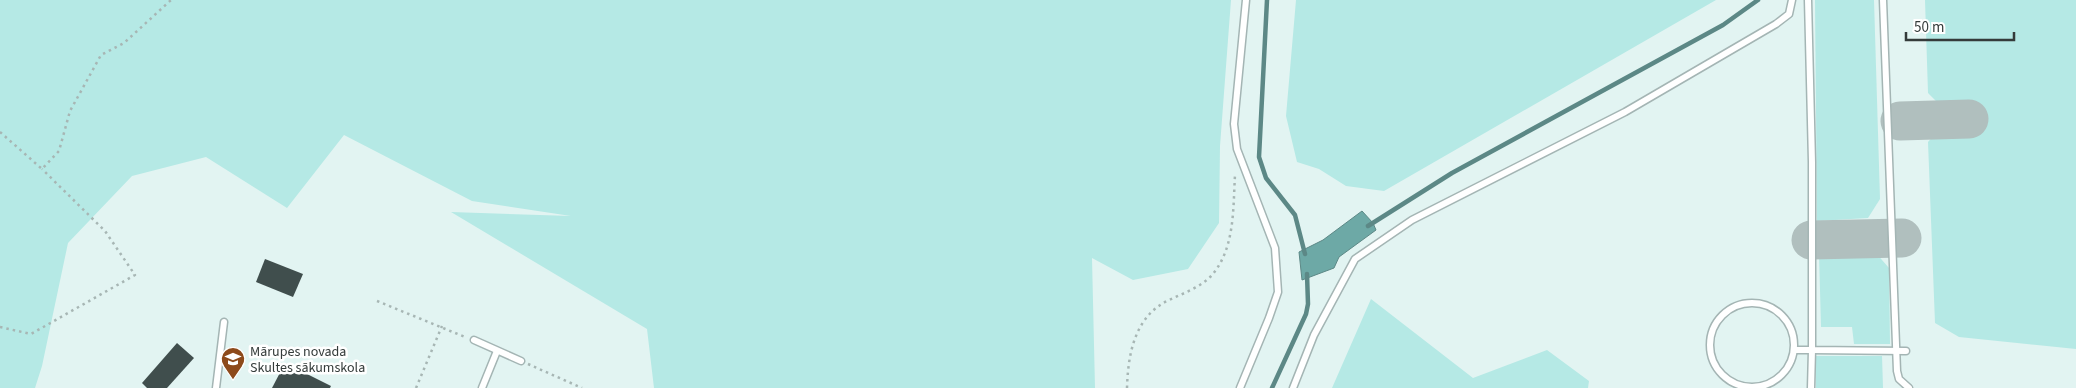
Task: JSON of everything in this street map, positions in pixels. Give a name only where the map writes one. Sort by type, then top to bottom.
[{"type":"lane","points":[[1240,388],[1278,292],[1275,248],[1237,149],[1234,124],[1246,0]]},
{"type":"lane","points":[[1293,388],[1314,335],[1355,259],[1412,220],[1624,112],[1776,24],[1789,14],[1792,0]]},
{"type":"lane","points":[[1808,0],[1812,162],[1811,388]]},
{"type":"lane","points":[[1883,0],[1896,350],[1899,379],[1909,388]]},
{"type":"lane","points":[[1755,303],[1768,306],[1780,313],[1789,324],[1794,336],[1795,350],[1791,363],[1783,375],[1771,384],[1750,388],[1730,382],[1719,372],[1712,360],[1710,346],[1712,332],[1719,319],[1729,310],[1742,304],[1755,303]]},
{"type":"lane","points":[[216,388],[224,322]]},
{"type":"lane","points":[[474,340],[522,361]]},
{"type":"lane","points":[[1795,350],[1906,351]]},
{"type":"lane","points":[[482,388],[498,351]]},
{"type":"path","points":[[42,169],[59,151],[70,111],[101,55],[124,43],[171,0]]},
{"type":"path","points":[[0,132],[42,169],[105,231],[136,274],[31,334],[0,327]]},
{"type":"path","points":[[1127,388],[1128,362],[1139,325],[1161,304],[1193,289],[1212,275],[1225,254],[1232,226],[1236,168]]},
{"type":"path","points":[[377,301],[474,340]]},
{"type":"path","points":[[416,388],[442,326]]},
{"type":"path","points":[[522,361],[582,388]]},
{"type":"shaded area","points":[[0,0],[1231,0],[1220,146],[1219,223],[1188,269],[1133,280],[1092,258],[1095,388],[654,388],[647,329],[451,212],[571,216],[472,201],[344,135],[287,208],[206,157],[132,176],[68,243],[42,366],[35,388],[0,388]]},
{"type":"shaded area","points":[[1296,0],[1716,0],[1384,191],[1346,186],[1319,169],[1297,162],[1286,116]]},
{"type":"shaded area","points":[[1815,0],[1874,0],[1880,199],[1868,218],[1817,221]]},
{"type":"shaded area","points":[[1925,0],[2076,0],[2076,349],[1959,337],[1935,323],[1928,142],[1936,133],[1977,131],[1975,105],[1941,106],[1928,93]]},
{"type":"shaded area","points":[[1362,211],[1373,223],[1376,230],[1339,257],[1334,268],[1302,280],[1299,252],[1323,240]]},
{"type":"shaded area","points":[[1875,252],[1889,268],[1890,344],[1854,344],[1852,327],[1821,327],[1819,253]]},
{"type":"shaded area","points":[[1371,299],[1473,378],[1547,350],[1589,381],[1588,388],[1332,388]]},
{"type":"shaded area","points":[[1815,356],[1882,356],[1883,388],[1816,388]]},
{"type":"building","points":[[265,259],[303,274],[293,297],[256,282]]},
{"type":"building","points":[[177,343],[194,358],[167,388],[147,388],[142,383]]},
{"type":"building","points":[[285,363],[331,386],[330,388],[272,388]]},
{"type":"waterway","points":[[1267,0],[1259,157],[1266,178],[1295,215],[1305,254]]},
{"type":"waterway","points":[[1368,226],[1452,173],[1723,25],[1758,0]]},
{"type":"waterway","points":[[1272,388],[1306,314],[1308,304],[1307,274]]},
{"type":"taxiway","points":[[1900,121],[1969,119]]},
{"type":"taxiway","points":[[1811,240],[1902,238]]},
{"type":"place","name":"Mārupes novada Skultes sākumskola","points":[[233,380]]}]
